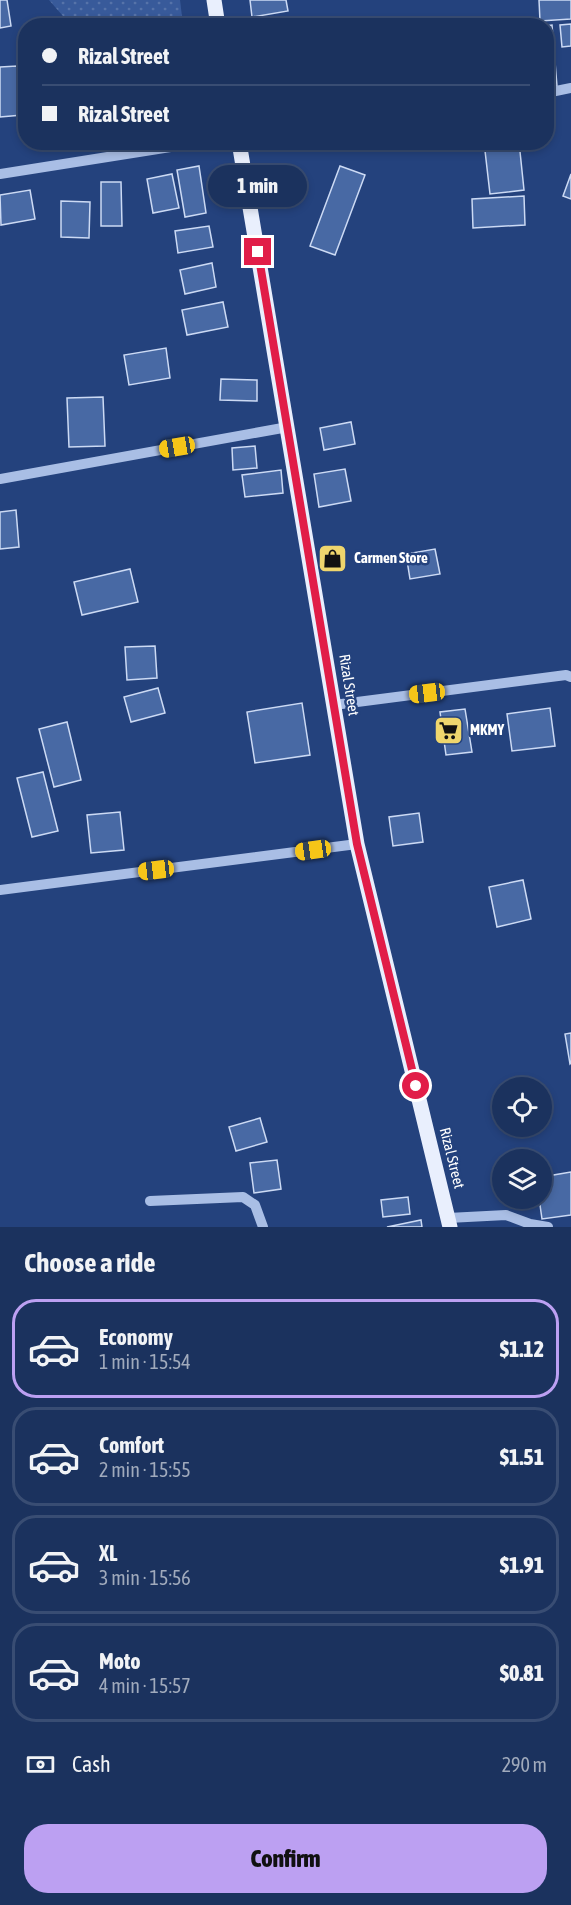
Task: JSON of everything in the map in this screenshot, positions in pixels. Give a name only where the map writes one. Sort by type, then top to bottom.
[{"type":"main road","points":[[214,0],[217,18]]},
{"type":"main road","name":"Rizal Street","points":[[240,150],[357,844],[449,1223]]},
{"type":"street","points":[[554,91],[571,88]]},
{"type":"street","points":[[0,174],[152,150]]},
{"type":"street","points":[[0,479],[288,427]]},
{"type":"street","points":[[334,705],[566,675],[571,677]]},
{"type":"street","points":[[0,890],[357,844]]},
{"type":"street","points":[[150,1201],[243,1197],[255,1205],[263,1227]]},
{"type":"street","points":[[449,1223],[506,1215],[530,1224],[548,1227]]},
{"type":"shaded area","points":[[49,0],[180,0],[182,18],[65,18]]},
{"type":"building","points":[[0,0],[7,0],[11,26],[0,28]]},
{"type":"building","points":[[250,0],[286,0],[288,11],[252,17]]},
{"type":"building","points":[[539,0],[571,0],[571,19],[540,18]]},
{"type":"building","points":[[571,24],[571,46],[562,47],[560,25]]},
{"type":"building","points":[[554,49],[557,86],[554,86]]},
{"type":"building","points":[[17,66],[18,115],[0,117],[0,67]]},
{"type":"building","points":[[485,150],[520,150],[524,190],[490,194]]},
{"type":"building","points":[[199,166],[206,213],[185,217],[177,170]]},
{"type":"building","points":[[340,166],[365,175],[335,255],[310,246]]},
{"type":"building","points":[[172,174],[179,208],[153,213],[147,179]]},
{"type":"building","points":[[571,174],[571,199],[563,196]]},
{"type":"building","points":[[101,182],[121,182],[122,226],[101,226]]},
{"type":"building","points":[[30,190],[35,219],[1,225],[0,195]]},
{"type":"building","points":[[524,196],[525,225],[473,228],[472,199]]},
{"type":"building","points":[[61,201],[90,202],[89,238],[61,237]]},
{"type":"building","points":[[209,226],[213,247],[178,253],[175,231]]},
{"type":"building","points":[[212,263],[216,287],[185,294],[180,270]]},
{"type":"building","points":[[223,302],[228,327],[187,335],[182,310]]},
{"type":"building","points":[[166,348],[170,378],[129,385],[124,355]]},
{"type":"building","points":[[221,379],[257,380],[257,401],[220,400]]},
{"type":"building","points":[[103,397],[105,446],[69,447],[67,398]]},
{"type":"building","points":[[351,422],[355,444],[324,450],[320,428]]},
{"type":"building","points":[[255,446],[257,468],[233,470],[232,448]]},
{"type":"building","points":[[345,469],[351,501],[319,507],[314,474]]},
{"type":"building","points":[[281,470],[283,493],[245,497],[242,475]]},
{"type":"building","points":[[16,510],[19,547],[0,549],[0,512]]},
{"type":"building","points":[[435,549],[440,574],[410,579],[406,554]]},
{"type":"building","points":[[130,569],[138,602],[82,615],[74,582]]},
{"type":"building","points":[[155,646],[157,678],[127,680],[125,647]]},
{"type":"building","points":[[158,688],[165,713],[131,722],[124,697]]},
{"type":"building","points":[[302,703],[310,755],[255,763],[247,712]]},
{"type":"building","points":[[550,708],[555,746],[512,751],[507,714]]},
{"type":"building","points":[[465,709],[472,752],[446,755],[440,712]]},
{"type":"building","points":[[67,722],[81,780],[54,787],[39,729]]},
{"type":"building","points":[[43,772],[58,831],[32,837],[17,778]]},
{"type":"building","points":[[120,812],[124,850],[91,853],[87,815]]},
{"type":"building","points":[[419,813],[423,842],[393,846],[389,817]]},
{"type":"building","points":[[523,880],[531,919],[497,927],[489,887]]},
{"type":"building","points":[[571,1033],[571,1063],[570,1064],[565,1034]]},
{"type":"building","points":[[260,1118],[267,1142],[236,1151],[229,1127]]},
{"type":"building","points":[[277,1160],[281,1189],[254,1193],[250,1163]]},
{"type":"building","points":[[571,1172],[571,1215],[542,1219],[541,1209],[552,1209],[552,1175]]},
{"type":"building","points":[[408,1197],[410,1214],[383,1217],[381,1200]]},
{"type":"building","points":[[421,1220],[422,1227],[387,1227]]},
{"type":"place","name":"Carmen Store","points":[[333,558]]},
{"type":"place","name":"MKMY","points":[[449,730]]},
{"type":"route","points":[[258,252],[357,844],[416,1086]]}]
